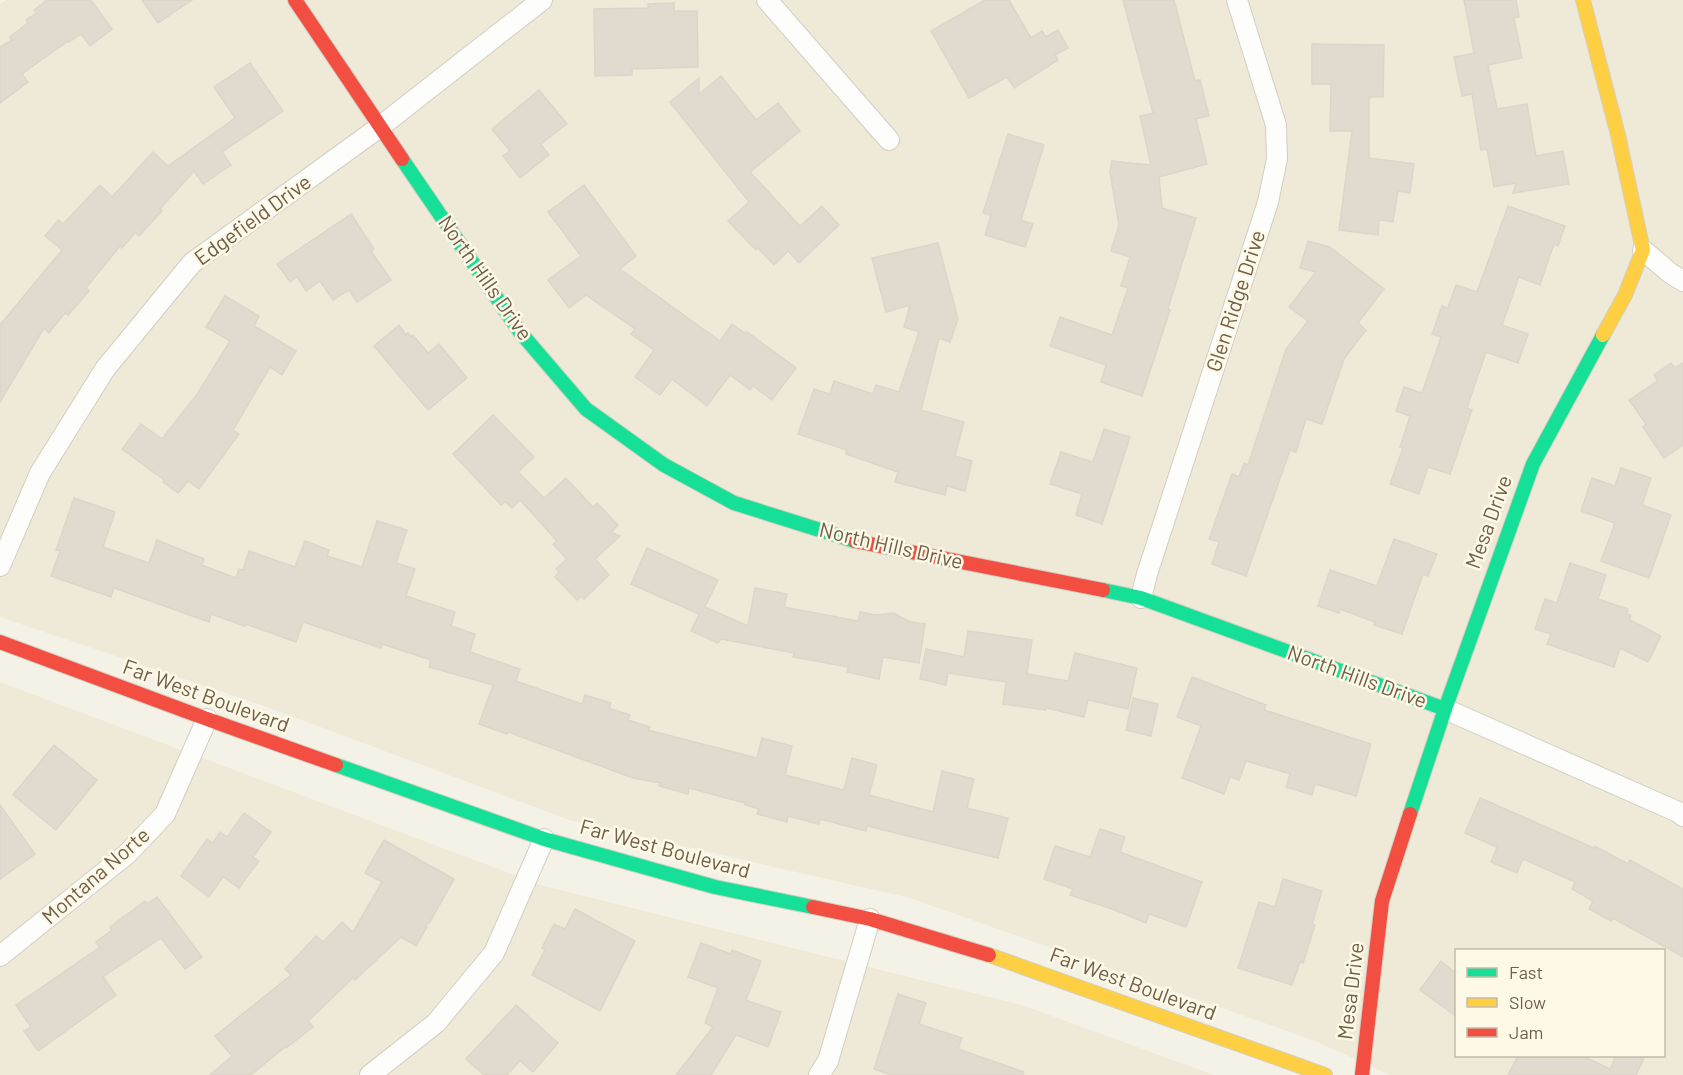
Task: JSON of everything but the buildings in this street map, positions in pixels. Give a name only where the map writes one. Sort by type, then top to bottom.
[{"type":"street","name":"North Hills Drive","points":[[295,0],[520,332],[586,408],[664,465],[734,503],[850,540],[1141,598],[1445,709],[1683,816]]},
{"type":"street","name":"Edgefield Drive","points":[[0,566],[40,473],[105,369],[192,263],[381,126],[542,0]]},
{"type":"street","points":[[767,0],[889,140]]},
{"type":"street","name":"Glen Ridge Drive","points":[[1141,598],[1150,562],[1268,202],[1277,159],[1276,125],[1237,0]]},
{"type":"street","points":[[1583,0],[1618,135],[1642,250],[1683,281]]},
{"type":"street","name":"Mesa Drive","points":[[1362,1075],[1382,901],[1445,709],[1533,464],[1625,295],[1642,250]]},
{"type":"street","name":"Far West Boulevard","points":[[0,642],[207,719],[544,839],[715,887],[870,919],[993,956],[1325,1075]]},
{"type":"street","name":"Montana Norte","points":[[0,956],[127,855],[165,814],[207,719]]},
{"type":"street","points":[[370,1075],[436,1023],[494,953],[544,839]]},
{"type":"street","points":[[819,1075],[828,1061],[870,919]]},
{"type":"shaded area","points":[[6,0],[1683,0],[1683,1075],[1390,1075],[1315,1041],[910,898],[569,820],[264,706],[0,617],[0,4]]},
{"type":"shaded area","points":[[0,682],[544,886],[1022,1005],[1214,1075],[0,1075]]},
{"type":"traffic: fast","points":[[402,159],[520,332],[586,409],[664,465],[734,503],[855,541]]},
{"type":"traffic: fast","points":[[1410,814],[1533,464],[1603,335]]},
{"type":"traffic: fast","points":[[1103,590],[1141,598],[1445,709]]},
{"type":"traffic: fast","points":[[336,765],[544,839],[715,887],[813,907]]},
{"type":"traffic: slow","points":[[1583,0],[1618,135],[1643,250],[1625,295],[1603,335]]},
{"type":"traffic: slow","points":[[989,955],[1325,1075]]},
{"type":"traffic: jam","points":[[295,0],[402,159]]},
{"type":"traffic: jam","points":[[855,541],[1103,590]]},
{"type":"traffic: jam","points":[[0,642],[336,765]]},
{"type":"traffic: jam","points":[[1362,1075],[1382,901],[1410,814]]},
{"type":"traffic: jam","points":[[813,907],[870,919],[989,955]]}]
